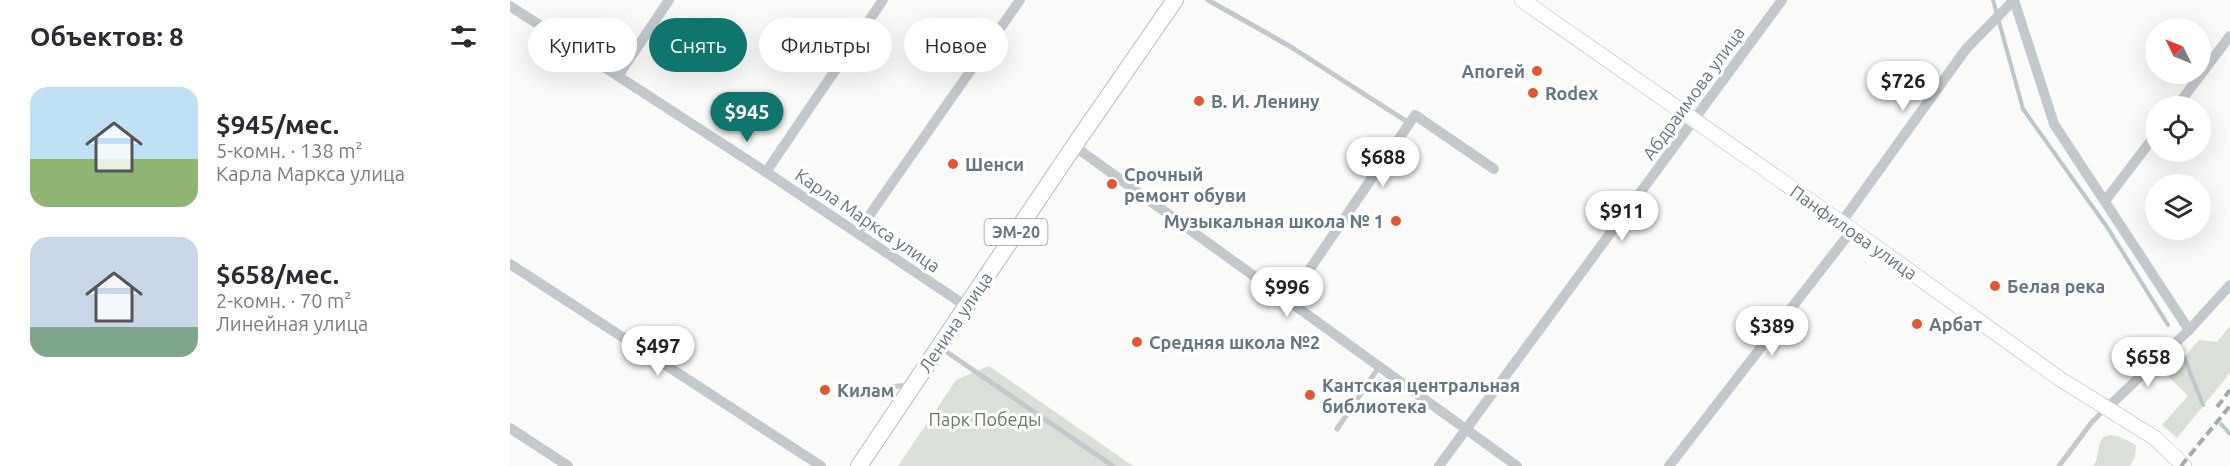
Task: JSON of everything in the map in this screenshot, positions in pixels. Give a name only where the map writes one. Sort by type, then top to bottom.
[{"type":"main road","name":"Ленина улица","points":[[859,466],[1175,0]]},
{"type":"street","points":[[618,76],[669,0]]},
{"type":"street","points":[[765,172],[883,0]]},
{"type":"street","points":[[857,233],[1020,0]]},
{"type":"street","name":"Абдраимова улица","points":[[1439,466],[1782,0]]},
{"type":"street","points":[[1669,466],[1846,226],[1966,49],[2014,0],[2054,124],[2105,201],[2186,332]]},
{"type":"street","name":"Панфилова улица","points":[[1529,2],[2060,379],[2155,438],[2184,466]]},
{"type":"street","name":"Карла Маркса улица","points":[[510,6],[966,306]]},
{"type":"street","points":[[2185,96],[2230,36]]},
{"type":"street","points":[[1288,301],[1415,115],[1494,169]]},
{"type":"street","points":[[1074,146],[1517,466]]},
{"type":"street","points":[[2105,201],[2145,148]]},
{"type":"street","points":[[510,264],[821,466]]},
{"type":"street","points":[[2106,409],[2186,332],[2230,285]]},
{"type":"street","points":[[510,428],[568,466]]},
{"type":"lane","points":[[1208,0],[1291,47],[1410,123]]},
{"type":"lane","points":[[939,346],[1113,466]]},
{"type":"lane","points":[[1337,429],[1379,367]]},
{"type":"lane","points":[[873,388],[913,384]]},
{"type":"lane","points":[[2059,466],[2092,422],[2106,409]]},
{"type":"green space","points":[[2230,326],[2230,373],[2177,438],[2162,425],[2188,396],[2168,376],[2199,340],[2217,342]]},
{"type":"green space","name":"Парк Победы","points":[[989,366],[1133,466],[898,466],[956,380]]},
{"type":"green space","points":[[2111,435],[2136,445],[2135,457],[2130,466],[2093,466],[2097,460],[2099,445],[2103,437]]},
{"type":"waterway","points":[[1993,0],[2023,109],[2107,227],[2168,325]]},
{"type":"waterway","points":[[2184,357],[2203,405]]},
{"type":"waterway","points":[[2221,424],[2230,434]]},
{"type":"railway","points":[[2217,407],[2230,390]]},
{"type":"railway","points":[[2181,466],[2230,406]]},
{"type":"place","name":"Апогей","points":[[1537,71]]},
{"type":"place","name":"Rodex","points":[[1533,93]]},
{"type":"place","name":"В. И. Ленину","points":[[1199,101]]},
{"type":"place","name":"Шенси","points":[[953,164]]},
{"type":"place","name":"Срочный ремонт обуви","points":[[1112,184]]},
{"type":"place","name":"Музыкальная школа № 1","points":[[1396,221]]},
{"type":"place","name":"Белая река","points":[[1995,286]]},
{"type":"place","name":"Арбат","points":[[1917,324]]},
{"type":"place","name":"Средняя школа №2","points":[[1137,342]]},
{"type":"place","name":"Килам","points":[[825,390]]},
{"type":"place","name":"Кантская центральная библиотека","points":[[1310,395]]}]
